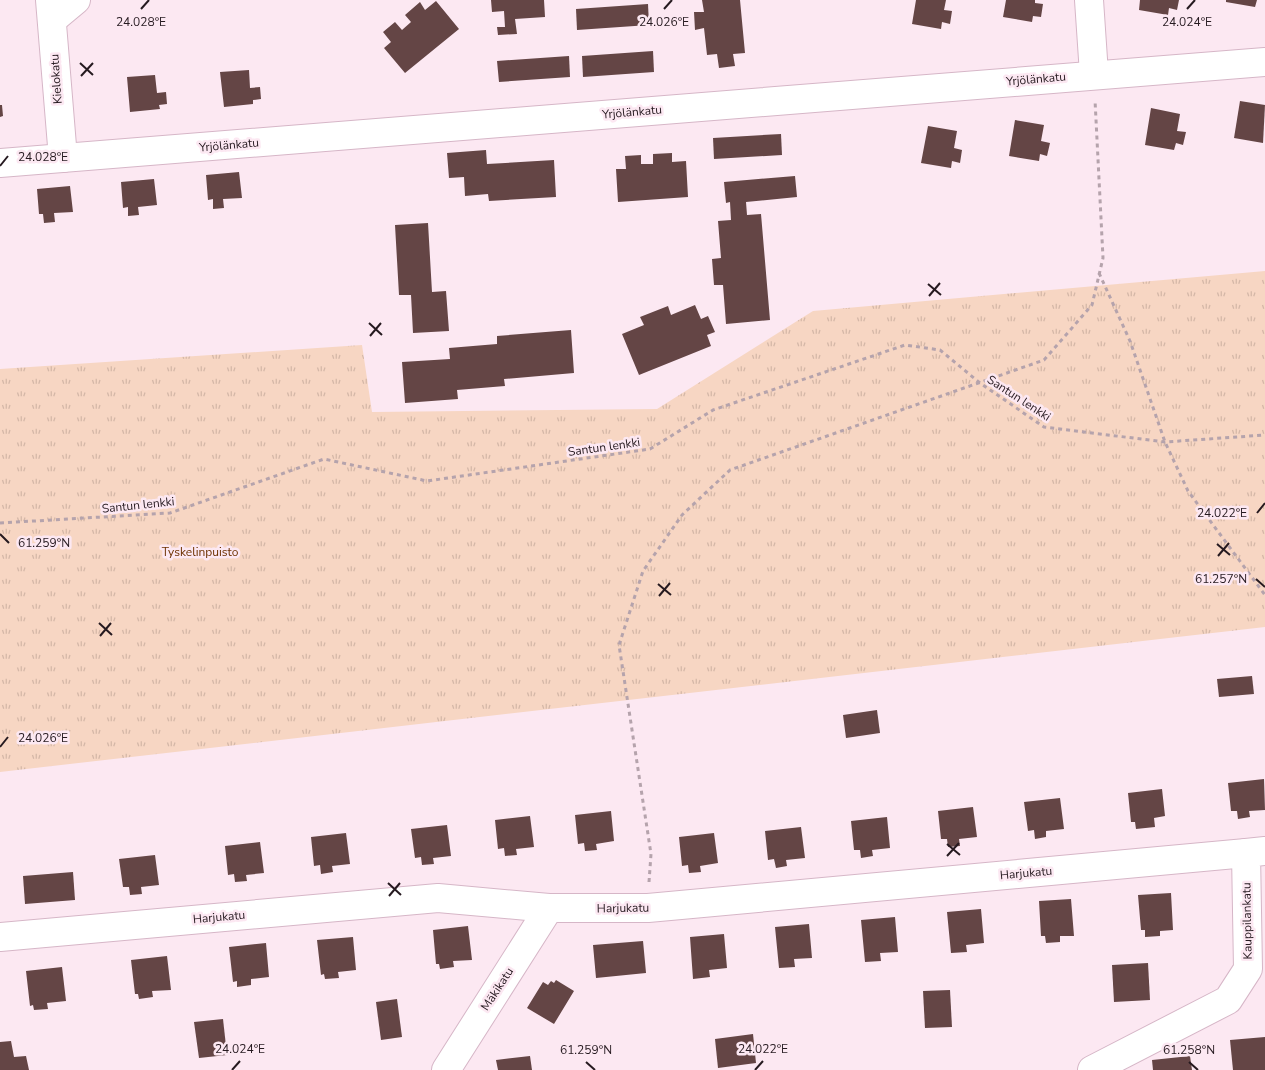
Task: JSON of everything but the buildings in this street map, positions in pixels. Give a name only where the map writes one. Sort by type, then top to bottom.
[{"type":"street","points":[[51,10],[76,0]]},
{"type":"street","points":[[1088,0],[1094,74]]},
{"type":"street","name":"Kielokatu","points":[[51,10],[63,158]]},
{"type":"street","name":"Yrjölänkatu","points":[[0,163],[1094,74],[1265,62]]},
{"type":"street","name":"Harjukatu","points":[[0,937],[438,898],[549,908],[648,908],[1255,852]]},
{"type":"street","name":"Kauppilankatu","points":[[1092,1070],[1228,1000],[1248,969],[1255,852]]},
{"type":"street","name":"Mäkikatu","points":[[446,1070],[549,908]]},
{"type":"path","points":[[648,908],[651,854],[619,645],[643,571],[682,515],[730,470],[1044,360],[1092,305],[1103,258],[1094,74]]},
{"type":"path","points":[[1099,272],[1130,341],[1165,442],[1188,491],[1265,596]]},
{"type":"path","name":"Santun lenkki","points":[[0,523],[170,513],[324,459],[427,481],[650,449],[713,410],[905,344],[940,350],[980,383],[1044,427],[1165,442],[1265,435]]},
{"type":"green space","name":"Tyskelinpuisto","points":[[1265,271],[1265,627],[0,772],[0,369],[362,345],[372,412],[657,409],[813,311]]}]
